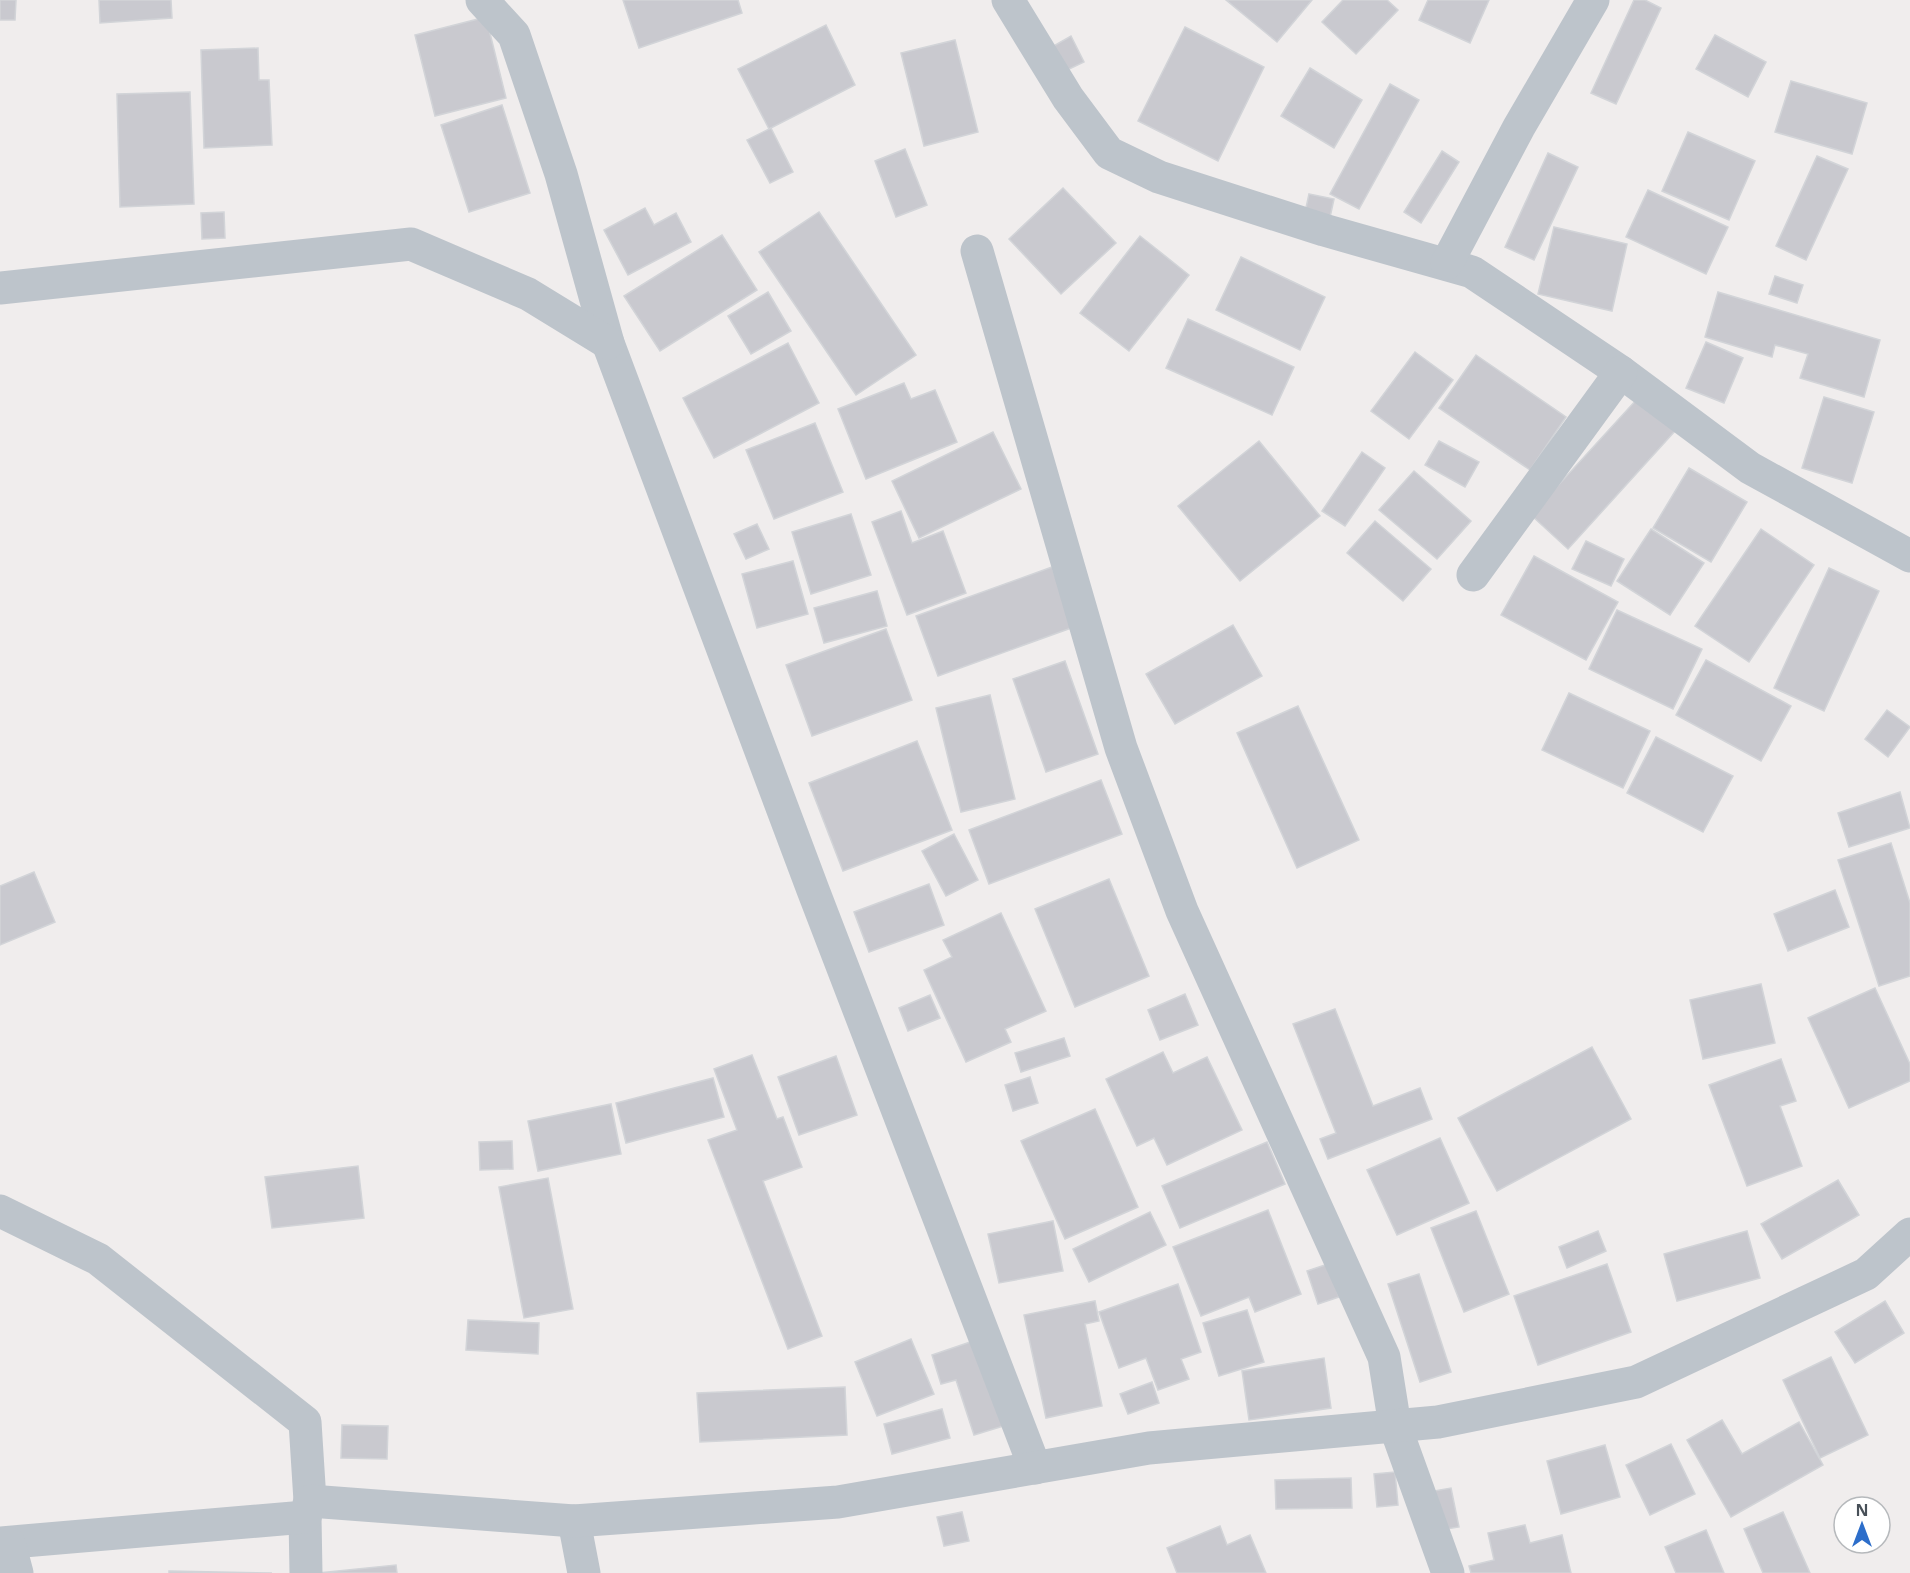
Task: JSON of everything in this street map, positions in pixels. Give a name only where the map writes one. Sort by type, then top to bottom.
[{"type":"street","points":[[482,0],[514,35],[561,174],[608,343],[813,890],[1035,1468]]},
{"type":"street","points":[[1008,0],[1068,98],[1109,153],[1159,177],[1324,230],[1447,263],[1472,272],[1621,372],[1750,468],[1910,556]]},
{"type":"street","points":[[1447,263],[1519,127],[1593,0]]},
{"type":"street","points":[[0,288],[411,244],[528,294],[608,343]]},
{"type":"street","points":[[977,250],[1121,748],[1182,911],[1384,1357],[1395,1426],[1448,1573]]},
{"type":"street","points":[[1473,575],[1621,372]]},
{"type":"street","points":[[0,1211],[98,1259],[304,1422],[307,1509],[306,1573]]},
{"type":"street","points":[[9,1553],[307,1509],[574,1521],[838,1502],[1149,1448],[1438,1422],[1636,1382],[1866,1274],[1910,1234]]},
{"type":"street","points":[[574,1521],[584,1573]]},
{"type":"building","points":[[0,0],[16,0],[15,20],[0,20]]},
{"type":"building","points":[[99,0],[171,0],[172,18],[100,23]]},
{"type":"building","points":[[623,0],[738,0],[742,13],[639,48]]},
{"type":"building","points":[[1226,0],[1312,0],[1277,42]]},
{"type":"building","points":[[1343,0],[1387,0],[1398,10],[1356,54],[1322,22]]},
{"type":"building","points":[[1428,0],[1489,0],[1470,43],[1419,20]]},
{"type":"building","points":[[1634,0],[1645,0],[1661,8],[1616,104],[1591,93]]},
{"type":"building","points":[[486,17],[506,98],[435,116],[415,35]]},
{"type":"building","points":[[826,25],[855,85],[769,129],[738,69]]},
{"type":"building","points":[[1185,27],[1264,67],[1218,161],[1138,121]]},
{"type":"building","points":[[1715,35],[1766,62],[1748,97],[1696,69]]},
{"type":"building","points":[[1071,36],[1084,62],[1063,72],[1050,48]]},
{"type":"building","points":[[955,40],[978,132],[924,146],[901,53]]},
{"type":"building","points":[[258,48],[259,80],[269,80],[272,145],[204,148],[201,50]]},
{"type":"building","points":[[1310,68],[1362,100],[1334,148],[1281,116]]},
{"type":"building","points":[[1791,81],[1867,103],[1852,154],[1775,132]]},
{"type":"building","points":[[1390,84],[1419,100],[1359,209],[1330,194]]},
{"type":"building","points":[[190,92],[194,204],[120,207],[117,94]]},
{"type":"building","points":[[502,105],[530,193],[469,212],[441,125]]},
{"type":"building","points":[[771,128],[793,172],[770,183],[747,140]]},
{"type":"building","points":[[1688,132],[1755,161],[1729,220],[1662,191]]},
{"type":"building","points":[[905,149],[927,205],[896,217],[875,161]]},
{"type":"building","points":[[1442,151],[1459,162],[1421,223],[1404,212]]},
{"type":"building","points":[[1548,153],[1578,167],[1534,260],[1505,247]]},
{"type":"building","points":[[1817,156],[1848,169],[1806,260],[1776,246]]},
{"type":"building","points":[[1063,188],[1116,243],[1061,294],[1009,239]]},
{"type":"building","points":[[1648,190],[1728,227],[1706,274],[1626,237]]},
{"type":"building","points":[[1309,194],[1334,199],[1329,222],[1304,217]]},
{"type":"building","points":[[645,208],[654,225],[676,213],[691,242],[628,275],[604,230]]},
{"type":"building","points":[[224,212],[225,238],[202,239],[201,213]]},
{"type":"building","points":[[819,212],[916,355],[856,395],[759,252]]},
{"type":"building","points":[[1554,227],[1627,244],[1612,311],[1538,294]]},
{"type":"building","points":[[722,235],[757,290],[660,351],[624,296]]},
{"type":"building","points":[[1140,236],[1189,275],[1129,351],[1080,313]]},
{"type":"building","points":[[1241,257],[1325,297],[1300,350],[1216,310]]},
{"type":"building","points":[[1775,276],[1803,285],[1797,303],[1769,294]]},
{"type":"building","points":[[768,292],[791,331],[751,354],[728,316]]},
{"type":"building","points":[[1718,292],[1880,340],[1864,397],[1800,378],[1808,354],[1775,345],[1772,357],[1705,337]]},
{"type":"building","points":[[1188,319],[1294,367],[1272,415],[1166,368]]},
{"type":"building","points":[[1706,342],[1743,358],[1724,403],[1686,388]]},
{"type":"building","points":[[788,343],[819,403],[714,458],[683,398]]},
{"type":"building","points":[[1415,352],[1453,380],[1409,439],[1371,411]]},
{"type":"building","points":[[1476,355],[1566,417],[1530,470],[1439,408]]},
{"type":"building","points":[[904,383],[911,399],[935,390],[957,442],[866,479],[838,409]]},
{"type":"building","points":[[1824,397],[1874,412],[1852,483],[1802,468]]},
{"type":"building","points":[[1638,398],[1675,431],[1568,549],[1531,515]]},
{"type":"building","points":[[815,423],[843,492],[774,519],[746,450]]},
{"type":"building","points":[[993,432],[1021,489],[919,538],[892,481]]},
{"type":"building","points":[[1259,441],[1320,516],[1240,581],[1178,506]]},
{"type":"building","points":[[1439,441],[1479,462],[1465,487],[1425,465]]},
{"type":"building","points":[[1362,452],[1385,468],[1345,526],[1322,511]]},
{"type":"building","points":[[1689,468],[1747,502],[1711,562],[1653,528]]},
{"type":"building","points":[[1414,471],[1471,521],[1437,559],[1379,510]]},
{"type":"building","points":[[901,511],[912,543],[943,531],[966,593],[907,615],[872,522]]},
{"type":"building","points":[[851,514],[871,575],[811,594],[792,532]]},
{"type":"building","points":[[1375,521],[1431,569],[1403,601],[1347,553]]},
{"type":"building","points":[[757,524],[769,549],[746,559],[734,534]]},
{"type":"building","points":[[1651,529],[1704,563],[1670,615],[1617,581]]},
{"type":"building","points":[[1761,529],[1814,565],[1749,662],[1695,626]]},
{"type":"building","points":[[1586,541],[1624,559],[1611,586],[1572,569]]},
{"type":"building","points":[[1534,556],[1618,602],[1586,660],[1501,615]]},
{"type":"building","points":[[793,561],[808,614],[757,628],[742,574]]},
{"type":"building","points":[[1052,567],[1074,627],[938,676],[916,616]]},
{"type":"building","points":[[1829,568],[1879,591],[1824,711],[1774,688]]},
{"type":"building","points":[[877,591],[887,626],[824,643],[814,608]]},
{"type":"building","points":[[1617,610],[1702,649],[1673,709],[1589,669]]},
{"type":"building","points":[[1233,625],[1262,676],[1175,724],[1146,674]]},
{"type":"building","points":[[886,629],[912,700],[812,736],[786,665]]},
{"type":"building","points":[[1706,660],[1791,706],[1761,761],[1676,715]]},
{"type":"building","points":[[1065,661],[1098,754],[1046,772],[1013,679]]},
{"type":"building","points":[[1569,693],[1650,731],[1623,788],[1542,750]]},
{"type":"building","points":[[990,695],[1015,799],[961,812],[936,708]]},
{"type":"building","points":[[1298,706],[1359,840],[1297,868],[1237,733]]},
{"type":"building","points":[[1887,710],[1910,727],[1888,757],[1865,739]]},
{"type":"building","points":[[1656,737],[1733,776],[1703,832],[1627,793]]},
{"type":"building","points":[[917,741],[952,830],[843,871],[809,783]]},
{"type":"building","points":[[1101,780],[1122,834],[989,884],[969,830]]},
{"type":"building","points":[[1900,792],[1910,828],[1849,847],[1838,813]]},
{"type":"building","points":[[954,834],[978,880],[946,896],[922,851]]},
{"type":"building","points":[[1891,843],[1910,903],[1910,976],[1879,986],[1838,860]]},
{"type":"building","points":[[34,872],[55,922],[0,945],[0,886]]},
{"type":"building","points":[[1109,879],[1149,976],[1075,1007],[1035,909]]},
{"type":"building","points":[[929,884],[944,925],[869,952],[854,912]]},
{"type":"building","points":[[1835,890],[1849,927],[1788,951],[1774,914]]},
{"type":"building","points":[[1001,913],[1046,1011],[1005,1029],[1011,1042],[966,1062],[924,970],[952,957],[943,940]]},
{"type":"building","points":[[1761,984],[1775,1043],[1703,1059],[1690,1000]]},
{"type":"building","points":[[1875,988],[1910,1064],[1910,1081],[1849,1108],[1808,1018]]},
{"type":"building","points":[[1185,994],[1198,1025],[1160,1040],[1148,1010]]},
{"type":"building","points":[[930,995],[940,1018],[908,1031],[899,1008]]},
{"type":"building","points":[[1335,1009],[1373,1106],[1420,1088],[1432,1119],[1328,1159],[1320,1139],[1336,1133],[1293,1024]]},
{"type":"building","points":[[1064,1038],[1070,1056],[1021,1072],[1015,1053]]},
{"type":"building","points":[[1592,1047],[1631,1119],[1497,1191],[1458,1118]]},
{"type":"building","points":[[1163,1052],[1173,1073],[1207,1057],[1242,1130],[1167,1165],[1154,1138],[1137,1146],[1106,1079]]},
{"type":"building","points":[[752,1055],[777,1119],[783,1117],[802,1167],[763,1181],[822,1336],[788,1349],[708,1140],[737,1130],[714,1069]]},
{"type":"building","points":[[836,1056],[857,1115],[799,1135],[778,1077]]},
{"type":"building","points":[[1781,1059],[1796,1101],[1780,1106],[1802,1166],[1747,1186],[1709,1085]]},
{"type":"building","points":[[1030,1077],[1038,1103],[1013,1111],[1005,1085]]},
{"type":"building","points":[[713,1078],[724,1117],[626,1143],[616,1103]]},
{"type":"building","points":[[611,1104],[621,1154],[538,1171],[528,1121]]},
{"type":"building","points":[[1095,1109],[1138,1207],[1065,1239],[1021,1141]]},
{"type":"building","points":[[1440,1138],[1469,1203],[1397,1235],[1367,1170]]},
{"type":"building","points":[[512,1141],[513,1169],[480,1170],[479,1142]]},
{"type":"building","points":[[1267,1142],[1285,1184],[1180,1228],[1162,1186]]},
{"type":"building","points":[[358,1166],[364,1218],[272,1228],[265,1177]]},
{"type":"building","points":[[548,1178],[573,1309],[524,1318],[499,1187]]},
{"type":"building","points":[[1838,1180],[1859,1215],[1782,1259],[1761,1224]]},
{"type":"building","points":[[1268,1210],[1301,1294],[1255,1312],[1249,1297],[1201,1316],[1173,1247]]},
{"type":"building","points":[[1476,1211],[1509,1294],[1464,1312],[1431,1228]]},
{"type":"building","points":[[1150,1212],[1166,1245],[1089,1282],[1073,1249]]},
{"type":"building","points":[[1053,1221],[1063,1271],[999,1283],[988,1234]]},
{"type":"building","points":[[1598,1231],[1606,1251],[1567,1268],[1559,1247]]},
{"type":"building","points":[[1747,1231],[1760,1278],[1677,1301],[1664,1254]]},
{"type":"building","points":[[1328,1264],[1339,1297],[1318,1304],[1307,1271]]},
{"type":"building","points":[[1607,1264],[1631,1332],[1538,1365],[1514,1296]]},
{"type":"building","points":[[1419,1274],[1451,1372],[1420,1382],[1388,1284]]},
{"type":"building","points":[[1178,1284],[1201,1352],[1181,1359],[1189,1379],[1158,1390],[1146,1358],[1119,1368],[1099,1312]]},
{"type":"building","points":[[1095,1301],[1099,1321],[1085,1324],[1102,1406],[1046,1418],[1024,1315]]},
{"type":"building","points":[[1885,1301],[1904,1333],[1855,1363],[1835,1332]]},
{"type":"building","points":[[1247,1310],[1264,1362],[1219,1376],[1203,1323]]},
{"type":"building","points":[[468,1320],[539,1323],[538,1354],[466,1350]]},
{"type":"building","points":[[982,1338],[1010,1424],[974,1435],[956,1380],[941,1384],[932,1355]]},
{"type":"building","points":[[911,1339],[934,1394],[877,1416],[855,1362]]},
{"type":"building","points":[[1831,1357],[1868,1435],[1820,1458],[1783,1380]]},
{"type":"building","points":[[1324,1358],[1331,1408],[1249,1420],[1242,1371]]},
{"type":"building","points":[[1152,1382],[1159,1403],[1128,1414],[1120,1394]]},
{"type":"building","points":[[845,1387],[847,1435],[700,1442],[697,1393]]},
{"type":"building","points":[[942,1409],[950,1438],[892,1454],[884,1424]]},
{"type":"building","points":[[1722,1420],[1742,1454],[1799,1422],[1823,1465],[1731,1517],[1687,1440]]},
{"type":"building","points":[[342,1425],[388,1426],[387,1459],[341,1458]]},
{"type":"building","points":[[1671,1444],[1695,1494],[1650,1515],[1626,1465]]},
{"type":"building","points":[[1605,1445],[1620,1497],[1561,1514],[1547,1461]]},
{"type":"building","points":[[1395,1472],[1398,1505],[1377,1507],[1374,1474]]},
{"type":"building","points":[[1351,1478],[1352,1508],[1276,1509],[1275,1480]]},
{"type":"building","points":[[1451,1488],[1459,1527],[1435,1531],[1428,1492]]},
{"type":"building","points":[[962,1512],[969,1541],[944,1546],[937,1517]]},
{"type":"building","points":[[1783,1512],[1810,1573],[1763,1573],[1744,1529]]},
{"type":"building","points":[[1525,1525],[1530,1543],[1562,1535],[1571,1573],[1471,1573],[1469,1566],[1494,1560],[1488,1533]]},
{"type":"building","points":[[1220,1526],[1227,1545],[1250,1535],[1266,1573],[1177,1573],[1167,1548]]},
{"type":"building","points":[[1706,1530],[1724,1573],[1676,1573],[1665,1547]]},
{"type":"building","points":[[396,1565],[397,1573],[318,1573]]},
{"type":"building","points":[[169,1571],[272,1573],[169,1573]]}]
